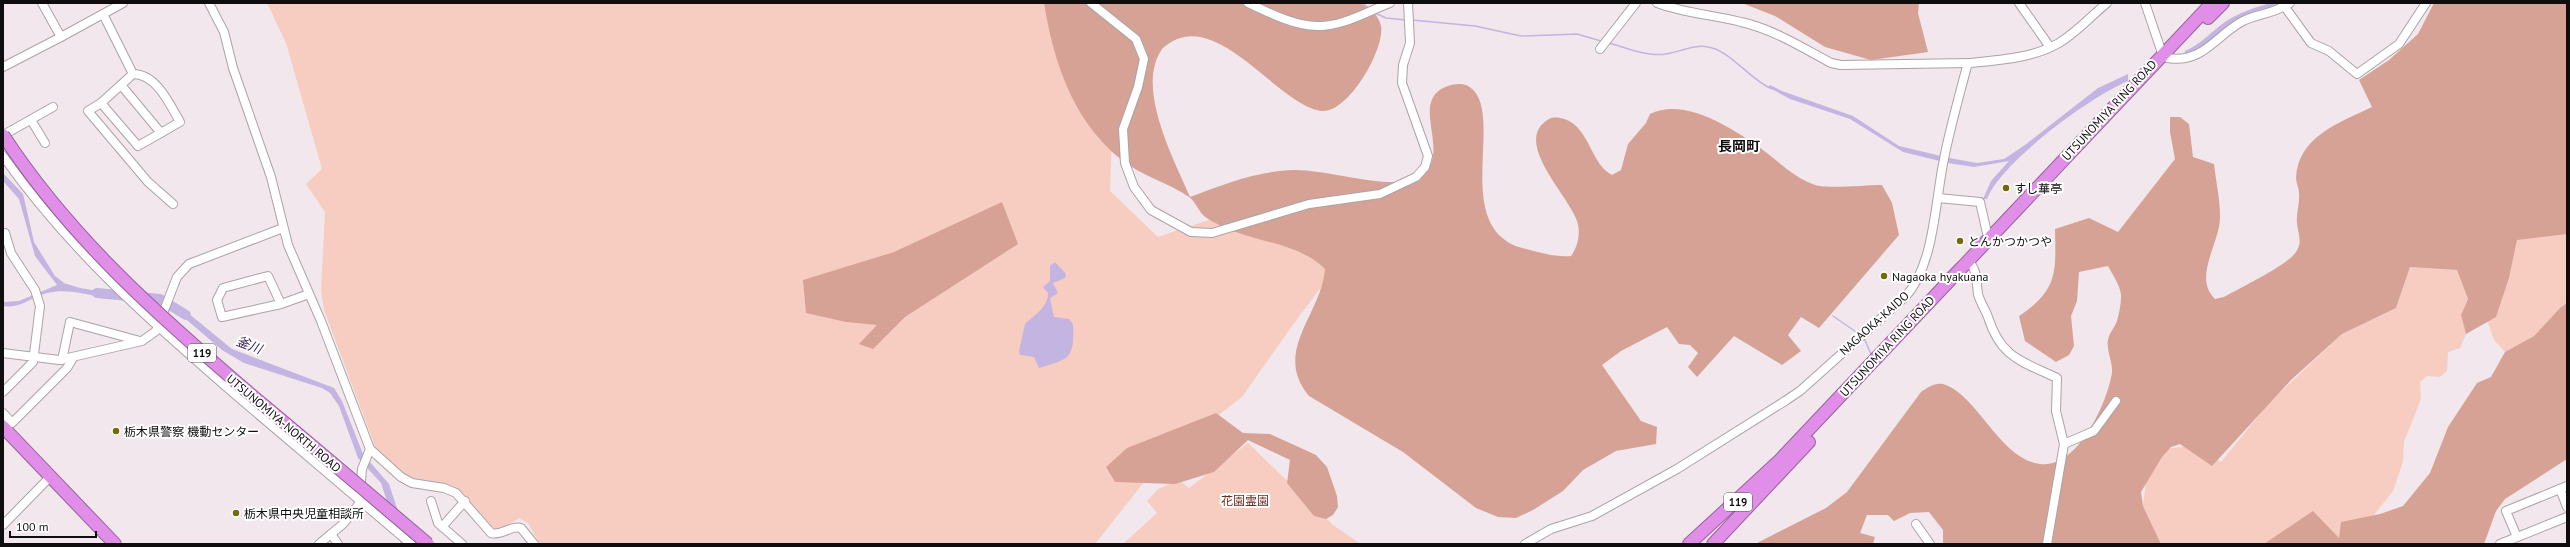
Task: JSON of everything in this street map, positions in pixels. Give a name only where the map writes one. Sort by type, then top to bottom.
[{"type":"highway","name":"UTSUNOMIYA RING ROAD","points":[[1713,544],[1780,466],[2212,3]]},
{"type":"highway","name":"UTSUNOMIYA RING ROAD","points":[[2165,55],[2223,3]]},
{"type":"highway","name":"UTSUNOMIYA-NORTH ROAD","points":[[4,132],[54,205],[120,279],[201,352],[428,544]]},
{"type":"highway","name":"UTSUNOMIYA-NORTH ROAD","points":[[3,150],[48,210],[81,250],[121,290],[202,363],[416,544]]},
{"type":"highway","points":[[3,427],[115,544]]},
{"type":"highway","name":"UTSUNOMIYA RING ROAD","points":[[1689,544],[1780,466]]},
{"type":"highway","name":"119","points":[[1698,544],[1780,466]]},
{"type":"highway","name":"119","points":[[1707,544],[1780,466]]},
{"type":"street","points":[[42,3],[60,37]]},
{"type":"street","points":[[3,67],[103,14],[112,6],[123,3]]},
{"type":"street","points":[[209,3],[224,32],[233,68],[271,177],[282,228],[309,294],[369,452],[401,477],[412,483],[450,490],[465,501],[491,533],[497,534],[511,528],[521,528],[534,544]]},
{"type":"street","points":[[1091,3],[1136,39],[1144,59],[1138,87],[1123,129],[1125,163],[1134,187],[1151,210],[1191,232],[1212,233],[1309,204],[1380,194],[1416,177],[1425,167],[1428,156],[1402,84],[1403,65],[1410,43],[1408,3]]},
{"type":"street","points":[[1248,3],[1274,16],[1317,26],[1339,22],[1390,3]]},
{"type":"street","points":[[1600,48],[1636,3]]},
{"type":"street","points":[[1657,3],[1679,10],[1743,22],[1770,32],[1831,63],[1841,65],[1970,62],[2009,59],[2050,47],[2070,35],[2107,3]]},
{"type":"street","points":[[2019,3],[2050,47]]},
{"type":"street","points":[[2145,3],[2165,55],[2183,60],[2201,52],[2244,21],[2285,4],[2311,43],[2329,51],[2357,74],[2398,44],[2426,3]]},
{"type":"street","points":[[103,14],[134,74]]},
{"type":"street","name":"NAGAOKA-KAIDO","points":[[1525,544],[1550,529],[1592,516],[1677,469],[1800,391],[1914,287],[1932,234],[1944,159],[1967,66],[1970,62]]},
{"type":"street","points":[[101,103],[138,146],[180,122],[156,85],[140,74],[134,74],[101,103],[88,111],[148,182],[173,204]]},
{"type":"street","points":[[121,85],[161,133]]},
{"type":"street","points":[[53,107],[31,120],[4,132],[72,222],[165,311],[434,544]]},
{"type":"street","points":[[31,120],[45,143]]},
{"type":"street","points":[[3,156],[30,194],[79,252],[158,328],[411,544]]},
{"type":"street","points":[[1938,198],[1980,202],[1992,240]]},
{"type":"street","points":[[3,353],[62,360],[142,341],[158,328],[177,277],[190,264],[282,228]]},
{"type":"street","points":[[3,392],[30,365],[35,357],[39,300],[35,290],[11,253],[5,233]]},
{"type":"street","points":[[1971,263],[1976,271],[1978,296],[1991,329],[2000,346],[2015,359],[2058,378],[2056,411],[2064,444],[2047,544]]},
{"type":"street","points":[[281,304],[268,276],[223,288],[217,300],[222,317],[281,304],[309,294]]},
{"type":"street","points":[[62,360],[70,322],[142,341]]},
{"type":"street","points":[[3,413],[12,423],[67,368],[73,358]]},
{"type":"street","points":[[2064,444],[2094,431],[2116,401]]},
{"type":"street","points":[[319,544],[350,517],[359,500],[362,469],[369,452]]},
{"type":"street","points":[[3,525],[50,476]]},
{"type":"street","points":[[2517,537],[2506,511],[2564,488],[2567,507]]},
{"type":"street","points":[[431,501],[438,523],[462,544]]},
{"type":"street","points":[[442,527],[465,501]]},
{"type":"street","points":[[2500,544],[2567,517]]},
{"type":"street","points":[[1916,524],[1930,544]]},
{"type":"street","points":[[331,534],[338,544]]},
{"type":"green space","points":[[267,3],[1109,3],[1114,79],[1110,191],[1158,237],[1251,206],[1349,250],[1292,326],[1242,397],[1163,458],[1095,544],[540,544],[528,523],[519,518],[497,532],[461,495],[407,477],[376,449],[324,310],[321,290],[325,212],[306,184],[322,169],[286,43]]},
{"type":"green space","points":[[2567,230],[2567,303],[2560,308],[2534,336],[2505,352],[2494,340],[2488,322],[2509,278],[2517,239]]},
{"type":"green space","points":[[2410,267],[2457,270],[2468,299],[2461,315],[2466,334],[2460,348],[2448,352],[2447,371],[2440,377],[2427,376],[2420,382],[2421,399],[2404,442],[2403,462],[2393,491],[2374,515],[2339,539],[2282,534],[2264,544],[2161,544],[2143,506],[2146,481],[2164,449],[2195,445],[2221,462],[2268,404],[2342,334],[2396,308]]},
{"type":"green space","name":"花園霊園","points":[[1248,443],[1333,525],[1361,544],[1123,544],[1157,513],[1147,501],[1158,489],[1179,480],[1189,488]]},
{"type":"shaded area","points":[[1044,3],[1363,3],[1376,16],[1381,26],[1381,36],[1371,63],[1363,78],[1354,91],[1344,101],[1333,109],[1323,111],[1305,105],[1286,93],[1245,60],[1224,46],[1203,38],[1182,37],[1162,49],[1155,65],[1153,83],[1155,103],[1167,144],[1190,197],[1241,179],[1280,171],[1307,171],[1389,182],[1403,182],[1414,179],[1427,170],[1433,159],[1430,117],[1431,104],[1436,94],[1448,86],[1461,84],[1468,86],[1478,97],[1483,114],[1484,135],[1482,182],[1485,205],[1491,224],[1505,240],[1511,244],[1550,255],[1571,256],[1577,244],[1579,230],[1577,221],[1572,210],[1545,168],[1539,154],[1536,140],[1539,129],[1549,119],[1562,118],[1576,126],[1587,140],[1600,164],[1612,175],[1621,170],[1628,144],[1646,123],[1650,114],[1664,110],[1678,109],[1707,117],[1735,131],[1800,178],[1815,185],[1838,187],[1882,185],[1892,203],[1899,235],[1819,328],[1801,317],[1788,335],[1801,351],[1782,365],[1734,336],[1697,377],[1688,367],[1698,353],[1690,345],[1679,344],[1667,327],[1621,351],[1602,365],[1641,421],[1657,427],[1656,444],[1616,451],[1583,470],[1563,491],[1533,510],[1516,518],[1498,517],[1476,508],[1403,452],[1309,396],[1299,380],[1295,364],[1297,348],[1322,286],[1325,269],[1316,261],[1295,250],[1247,236],[1211,221],[1204,216],[1189,197],[1130,166],[1111,151],[1095,134],[1070,94],[1061,73],[1054,50]]},
{"type":"shaded area","points":[[1742,3],[1919,3],[1918,13],[1928,52],[1871,60],[1825,47],[1775,16]]},
{"type":"shaded area","points":[[2270,3],[2279,3],[2280,5],[2216,38],[2184,58],[2185,51],[2201,41],[2225,22],[2241,13]]},
{"type":"shaded area","points":[[2434,3],[2567,3],[2567,234],[2517,240],[2509,278],[2496,317],[2466,334],[2461,315],[2468,299],[2457,270],[2410,267],[2396,308],[2342,334],[2291,380],[2212,466],[2180,444],[2171,447],[2162,457],[2141,492],[2143,506],[2161,544],[1943,544],[1943,530],[1929,512],[1910,513],[1894,521],[1888,515],[1867,515],[1860,533],[1875,537],[1873,544],[1755,544],[1826,508],[1847,492],[1921,392],[1936,384],[1946,385],[1958,392],[1969,402],[2001,440],[2026,460],[2040,464],[2054,463],[2067,456],[2088,432],[2104,401],[2109,386],[2112,365],[2108,348],[2108,340],[2117,321],[2121,293],[2108,266],[2079,272],[2077,301],[2071,316],[2074,346],[2069,355],[2056,362],[2025,341],[2019,316],[2032,307],[2041,297],[2048,288],[2052,279],[2055,257],[2055,229],[2089,218],[2118,232],[2175,159],[2170,132],[2170,117],[2180,117],[2189,124],[2193,157],[2214,164],[2220,216],[2219,226],[2207,270],[2206,280],[2209,290],[2215,299],[2224,297],[2274,270],[2296,252],[2299,245],[2300,238],[2297,219],[2299,193],[2296,178],[2304,151],[2323,132],[2372,107],[2359,80],[2389,60],[2418,34]]},
{"type":"shaded area","points":[[2128,74],[2128,81],[2092,101],[2048,132],[2009,167],[1995,184],[1987,199],[1983,199],[1991,181],[2009,161],[1974,167],[1948,163],[1949,158],[1977,163],[2004,159],[2025,145],[2098,88]]},
{"type":"shaded area","points":[[1770,85],[1782,91],[1853,116],[1899,146],[1941,156],[1940,161],[1903,152],[1850,119],[1790,99],[1768,87]]},
{"type":"shaded area","points":[[3,173],[23,194],[34,242],[55,276],[64,283],[80,288],[110,293],[109,299],[62,291],[47,293],[15,306],[3,306],[3,302],[19,301],[57,285],[35,256],[19,199],[3,181]]},
{"type":"shaded area","points":[[1002,202],[1018,244],[905,317],[873,349],[859,344],[877,325],[846,322],[806,313],[803,280],[894,252]]},
{"type":"shaded area","points":[[1055,262],[1066,274],[1065,278],[1053,283],[1058,293],[1050,298],[1054,317],[1069,319],[1073,324],[1073,345],[1068,356],[1063,360],[1039,368],[1034,357],[1020,355],[1019,351],[1025,324],[1040,311],[1046,303],[1048,293],[1043,287],[1050,281],[1050,266]]},
{"type":"shaded area","points":[[1948,272],[1949,273],[1872,353]]},
{"type":"shaded area","points":[[2567,303],[2567,459],[2505,499],[2496,511],[2484,544],[2264,544],[2313,511],[2339,538],[2341,522],[2380,514],[2403,506],[2430,473],[2448,427],[2477,383],[2491,377],[2505,352],[2534,336],[2560,308]]},
{"type":"shaded area","points":[[177,304],[232,349],[334,388],[342,401],[363,454],[389,484],[409,544],[401,544],[381,483],[358,458],[339,406],[330,393],[322,388],[244,363],[222,350],[174,309]]},
{"type":"shaded area","points":[[1216,413],[1243,433],[1270,434],[1316,455],[1327,467],[1337,496],[1338,507],[1333,515],[1326,519],[1314,516],[1287,483],[1290,460],[1248,440],[1214,472],[1175,484],[1115,482],[1106,467],[1127,448]]},
{"type":"waterway","points":[[1360,3],[1369,9]]},
{"type":"waterway","points":[[1375,13],[1386,18],[1406,20]]},
{"type":"waterway","points":[[1412,20],[1475,26],[1521,36],[1577,34],[1601,41]]},
{"type":"waterway","points":[[1609,43],[1637,52],[1659,55],[1692,47],[1703,46],[1716,49],[1732,59],[1764,85],[1772,89]]},
{"type":"waterway","points":[[1974,244],[1984,234]]},
{"type":"waterway","points":[[1947,273],[1957,263]]},
{"type":"waterway","name":"釜川","points":[[97,293],[160,299],[186,315]]},
{"type":"waterway","points":[[1833,316],[1859,334]]},
{"type":"waterway","points":[[1864,338],[1871,354],[1873,352]]},
{"type":"place","name":"すし華亭","points":[[2006,188]]},
{"type":"place","name":"とんかつかつや","points":[[1960,241]]},
{"type":"place","name":"Nagaoka hyakuana","points":[[1884,276]]},
{"type":"place","name":"栃木県警察 機動センター","points":[[116,431]]},
{"type":"place","name":"栃木県中央児童相談所","points":[[236,513]]},
{"type":"district","name":"長岡町","points":[[1739,146]]}]
